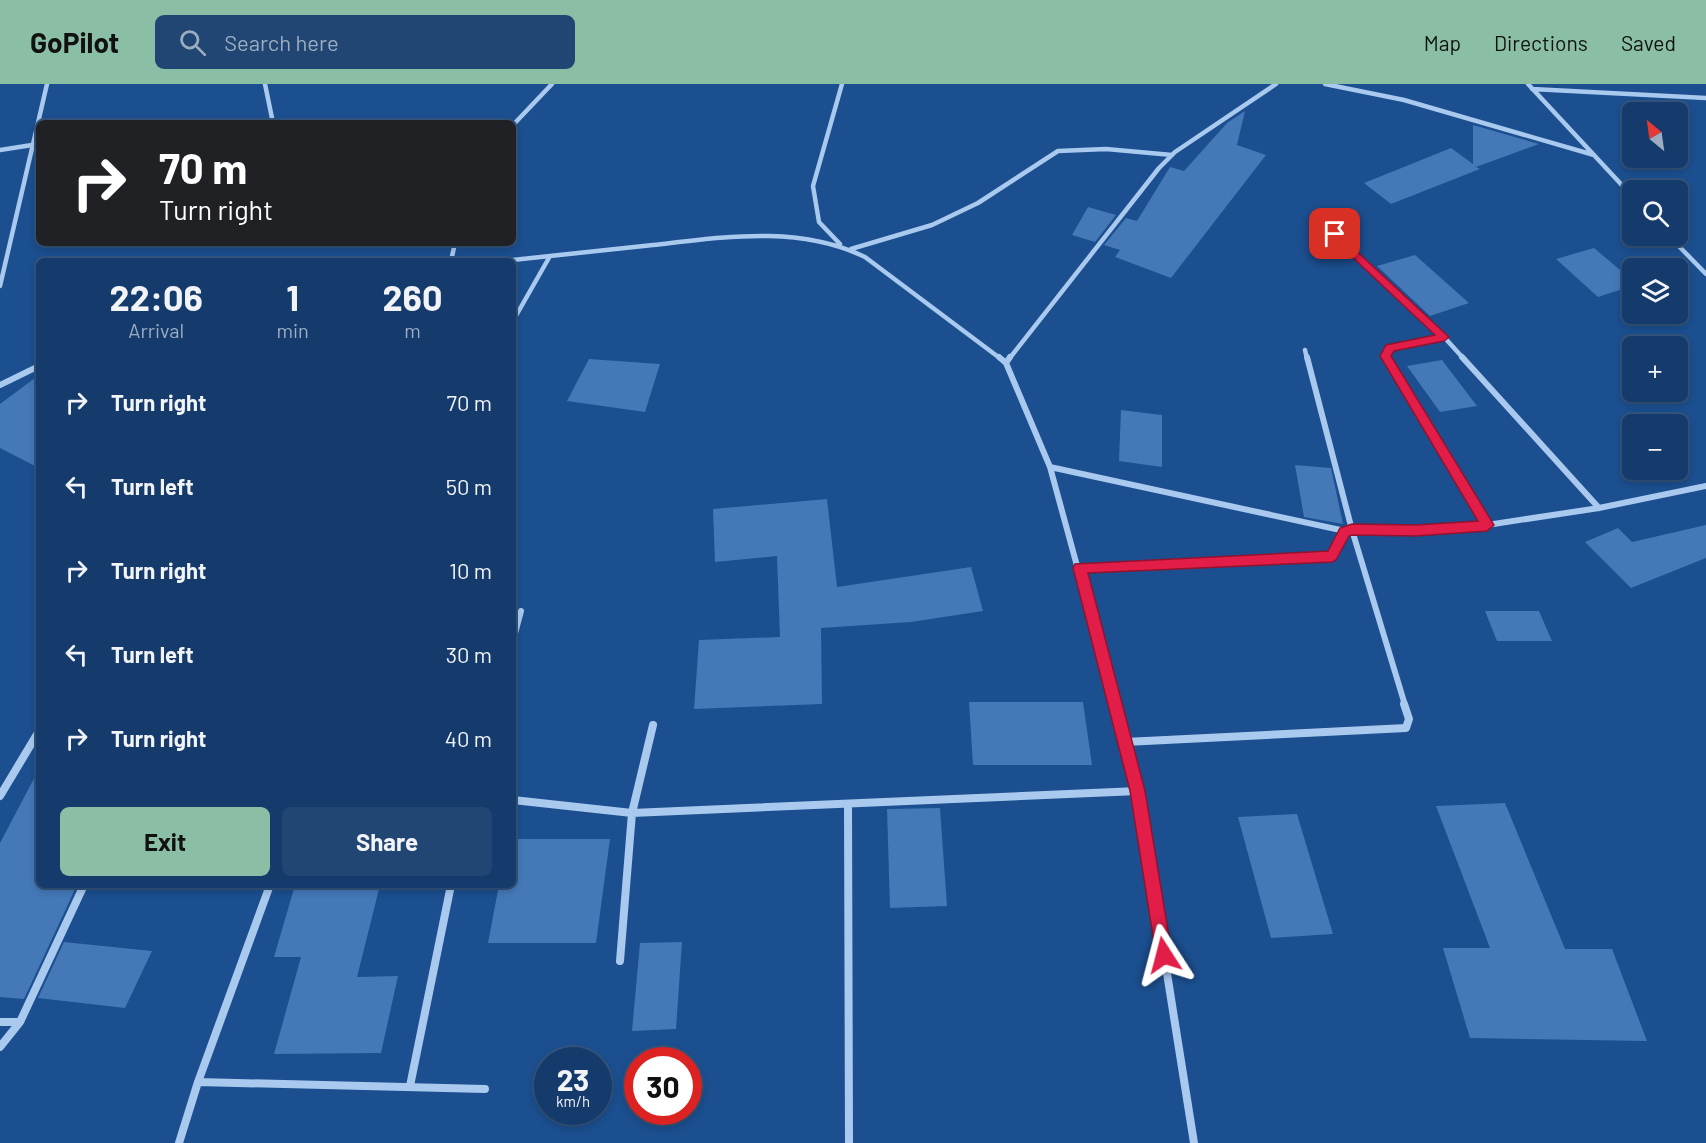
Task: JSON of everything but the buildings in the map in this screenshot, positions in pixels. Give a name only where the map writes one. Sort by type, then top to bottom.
[{"type":"street","points":[[38,120],[47,84]]},
{"type":"street","points":[[265,84],[272,120]]},
{"type":"street","points":[[516,122],[552,84]]},
{"type":"street","points":[[840,245],[819,222],[813,186],[842,84]]},
{"type":"street","points":[[1006,363],[1172,155],[1276,84]]},
{"type":"street","points":[[1325,84],[1404,100],[1594,155]]},
{"type":"street","points":[[1528,84],[1622,185]]},
{"type":"street","points":[[1532,89],[1706,98]]},
{"type":"street","points":[[0,286],[36,129]]},
{"type":"street","points":[[0,150],[32,145]]},
{"type":"street","points":[[852,249],[932,225],[978,203],[1058,151],[1106,149],[1172,155]]},
{"type":"street","points":[[1319,220],[1444,337],[1599,508]]},
{"type":"street","points":[[516,260],[740,236],[795,237],[840,245],[852,249],[1006,363],[1050,467],[1080,568],[1138,791],[1194,1143]]},
{"type":"street","points":[[1679,246],[1706,274]]},
{"type":"street","points":[[516,316],[550,256]]},
{"type":"street","points":[[1444,337],[1390,348],[1386,356],[1487,525]]},
{"type":"street","points":[[1125,742],[1406,728],[1409,719],[1348,530],[1305,350]]},
{"type":"street","points":[[0,385],[36,367]]},
{"type":"street","points":[[1050,467],[1348,530],[1416,530],[1487,525],[1599,508],[1706,486]]},
{"type":"street","points":[[516,631],[522,611]]},
{"type":"street","points":[[620,961],[632,813],[653,725]]},
{"type":"street","points":[[0,796],[36,736]]},
{"type":"street","points":[[516,800],[632,813],[1138,791]]},
{"type":"street","points":[[848,804],[849,1143]]},
{"type":"street","points":[[0,1047],[20,1022],[83,888]]},
{"type":"street","points":[[179,1143],[198,1082],[269,888]]},
{"type":"street","points":[[410,1086],[450,888]]},
{"type":"street","points":[[0,1022],[20,1022]]},
{"type":"street","points":[[198,1082],[485,1089]]},
{"type":"lane","points":[[1080,568],[1332,556],[1348,530]]},
{"type":"route","points":[[1164,955],[1138,791],[1080,568],[1332,556],[1345,531],[1416,530],[1487,525],[1386,356],[1390,348],[1444,337],[1335,234]]}]
